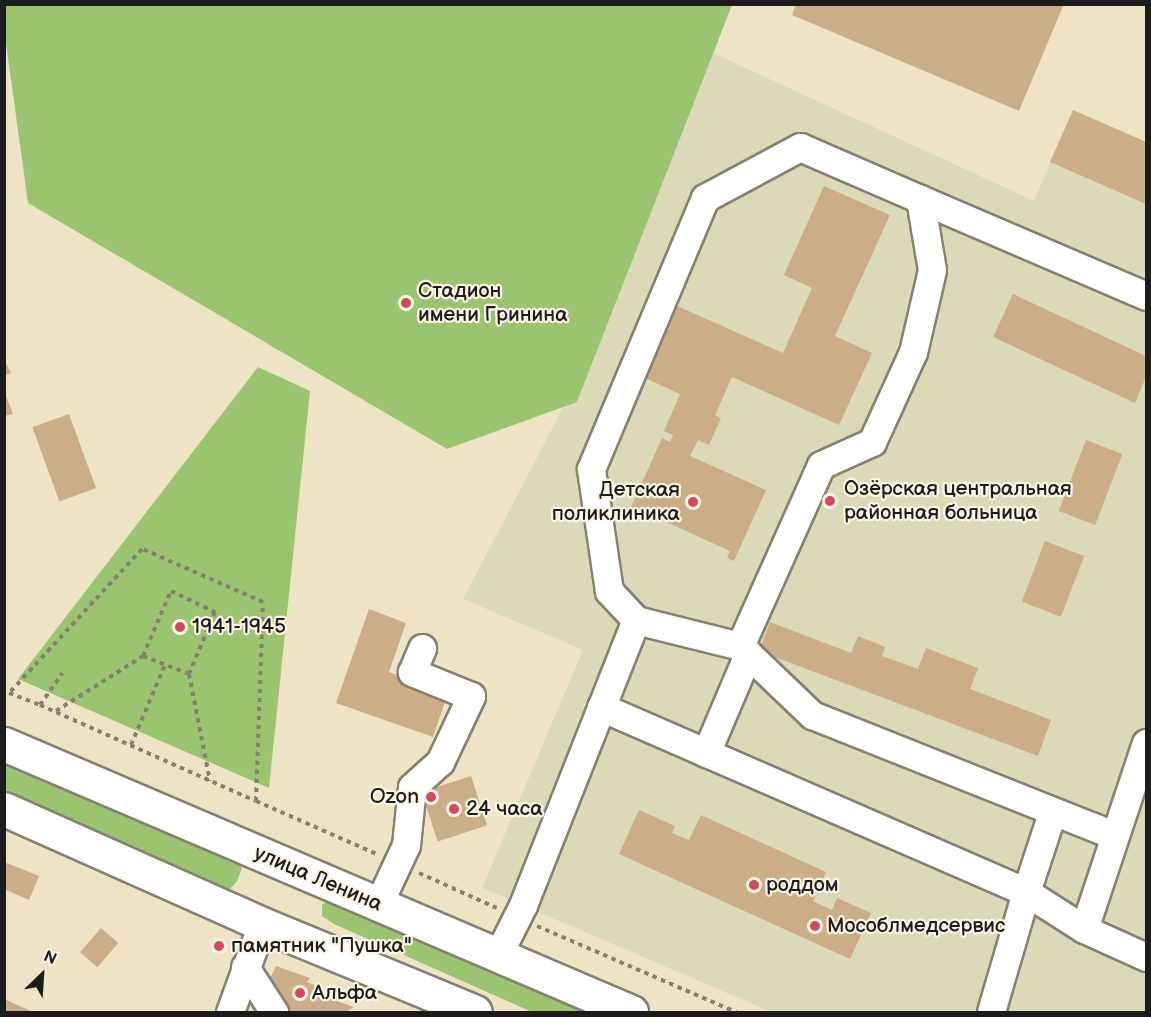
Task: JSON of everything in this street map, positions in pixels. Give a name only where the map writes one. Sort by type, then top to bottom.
[{"type":"main road","name":"улица Ленина","points":[[4,744],[631,1012]]},
{"type":"main road","points":[[4,809],[262,924],[475,1012]]},
{"type":"street","points":[[1113,835],[1052,813],[812,715],[744,650],[636,620],[609,591],[591,469],[705,198],[800,147],[1146,296]]},
{"type":"street","points":[[706,753],[744,650],[821,465],[872,442],[913,352],[932,270],[920,199]]},
{"type":"street","points":[[498,955],[523,905],[636,620]]},
{"type":"street","points":[[378,905],[406,845],[412,787],[440,762],[471,696],[412,672],[422,648]]},
{"type":"street","points":[[600,707],[1026,892],[1084,929],[1146,957]]},
{"type":"street","points":[[1084,929],[1113,835],[1146,743]]},
{"type":"street","points":[[991,1012],[1052,813]]},
{"type":"street","points":[[230,1012],[262,924]]},
{"type":"street","points":[[245,967],[274,1012]]},
{"type":"path","points":[[142,549],[263,602],[256,801],[56,711],[9,693],[142,549]]},
{"type":"path","points":[[56,711],[143,656],[171,591],[215,612],[189,674],[210,781]]},
{"type":"path","points":[[143,656],[189,674]]},
{"type":"path","points":[[131,745],[165,665]]},
{"type":"path","points":[[40,705],[62,673]]},
{"type":"shaded area","name":"Озёрская центральная районная больница","points":[[713,53],[1034,201],[1073,110],[1146,142],[1146,1012],[771,1012],[482,888],[583,650],[463,599],[565,404],[577,402]]},
{"type":"green space","name":"Стадион имени Гринина","points":[[4,5],[732,5],[577,402],[447,449],[28,203],[5,36]]},
{"type":"green space","points":[[258,367],[310,391],[269,788],[18,679]]},
{"type":"green space","points":[[5,759],[232,858],[242,868],[237,881],[230,889],[5,792]]},
{"type":"green space","points":[[326,902],[339,904],[584,1012],[532,1012],[334,924],[322,916],[322,905]]},
{"type":"building","points":[[796,4],[1064,4],[1019,111],[792,15]]},
{"type":"building","points":[[1073,110],[1146,142],[1146,204],[1050,162]]},
{"type":"building","points":[[824,186],[890,215],[835,336],[872,353],[839,425],[732,377],[715,415],[721,418],[709,445],[698,440],[690,456],[766,490],[734,561],[727,558],[730,551],[642,511],[638,519],[628,514],[662,438],[670,442],[673,435],[664,431],[680,394],[645,378],[677,306],[783,353],[812,288],[784,275]]},
{"type":"building","points":[[1013,294],[1146,356],[1146,377],[1135,403],[993,337]]},
{"type":"building","points":[[4,359],[11,373],[4,376]]},
{"type":"building","points":[[4,390],[13,414],[4,416]]},
{"type":"building","points":[[69,414],[96,488],[59,502],[32,427]]},
{"type":"building","points":[[1086,440],[1122,454],[1095,525],[1059,511]]},
{"type":"building","points":[[1045,541],[1084,556],[1061,617],[1022,602]]},
{"type":"building","points":[[369,609],[406,623],[389,672],[448,693],[433,737],[336,703]]},
{"type":"building","points":[[770,622],[851,653],[858,636],[885,647],[882,656],[918,669],[926,648],[978,668],[970,689],[1051,720],[1038,756],[759,651]]},
{"type":"building","name":"24 часа","points":[[471,776],[487,825],[438,842],[422,792]]},
{"type":"building","name":"роддом","points":[[639,810],[675,826],[672,833],[689,840],[701,815],[826,872],[813,901],[832,910],[837,898],[871,913],[850,959],[619,854]]},
{"type":"building","points":[[4,862],[39,876],[29,900],[4,889]]},
{"type":"building","points":[[101,928],[118,943],[97,967],[80,952]]},
{"type":"building","name":"Альфа","points":[[276,966],[310,978],[307,982],[320,988],[325,997],[354,1007],[346,1012],[291,1012],[269,981]]},
{"type":"building","points":[[4,999],[33,1012],[4,1012]]},
{"type":"place","name":"Стадион имени Гринина","points":[[406,303]]},
{"type":"place","name":"Озёрская центральная районная больница","points":[[830,501]]},
{"type":"place","name":"Детская поликлиника","points":[[693,502]]},
{"type":"place","name":"1941-1945","points":[[180,627]]},
{"type":"place","name":"Ozon","points":[[431,797]]},
{"type":"place","name":"24 часа","points":[[454,809]]},
{"type":"place","name":"роддом","points":[[754,885]]},
{"type":"place","name":"Мособлмедсервис","points":[[815,926]]},
{"type":"place","name":"памятник \"Пушка\"","points":[[219,946]]},
{"type":"place","name":"Альфа","points":[[300,993]]}]
